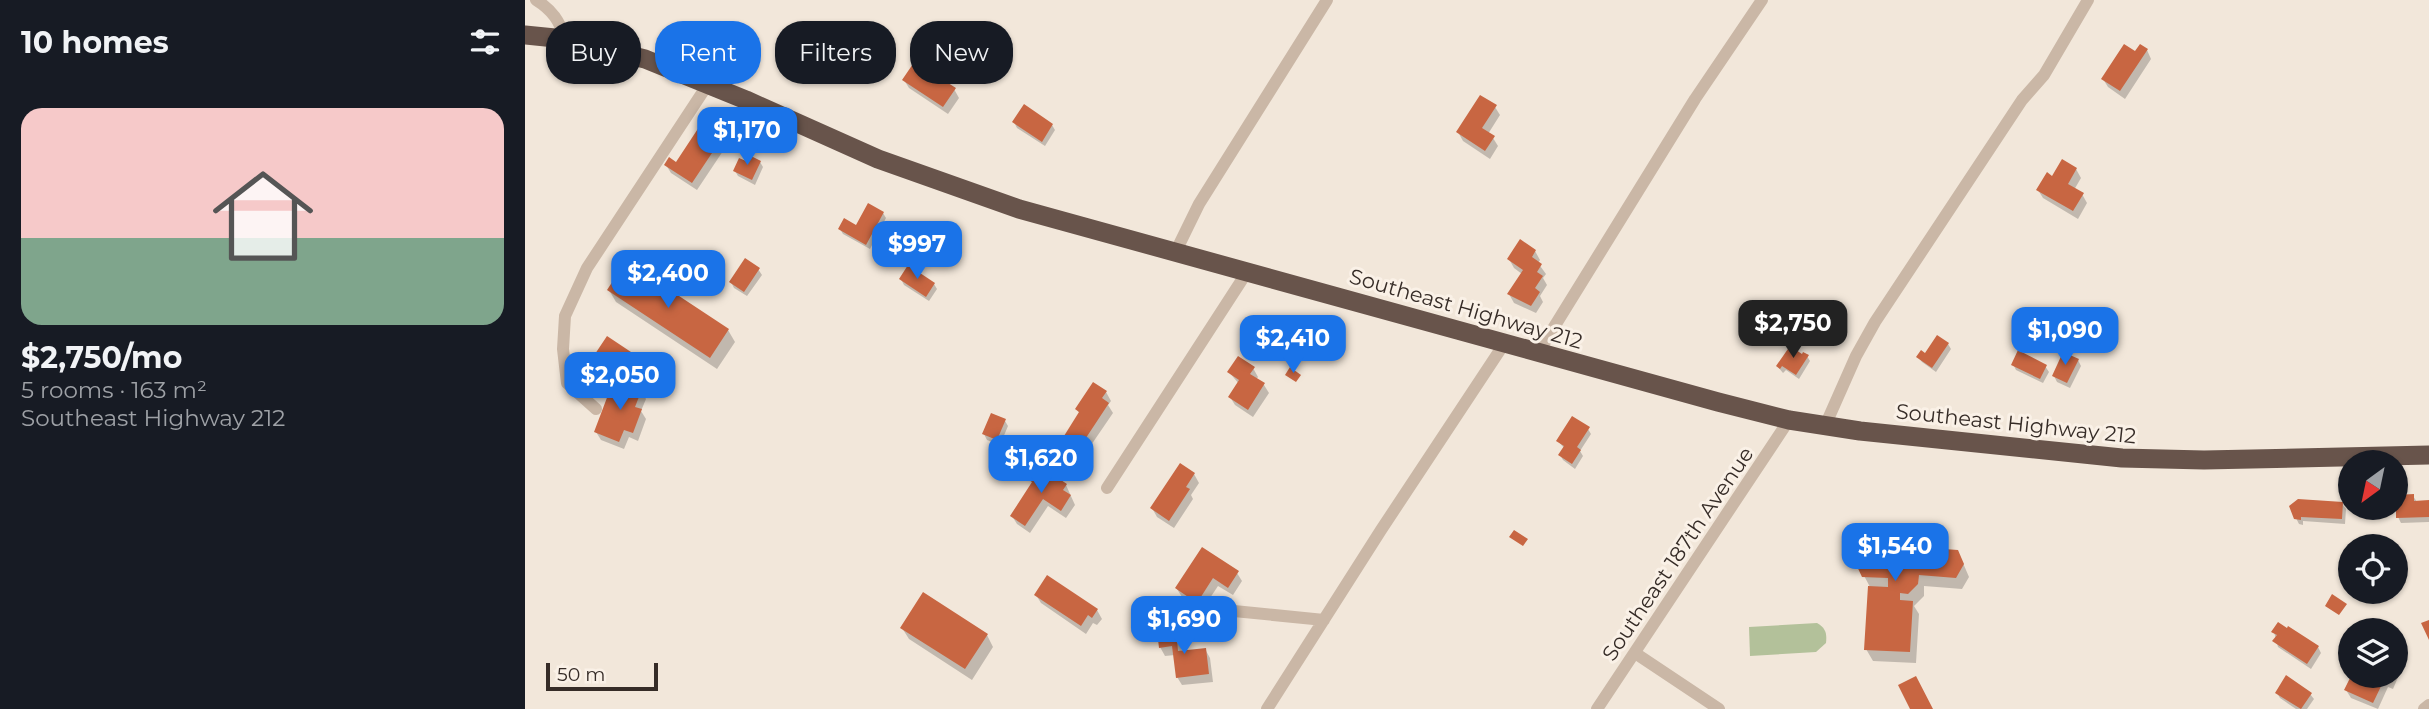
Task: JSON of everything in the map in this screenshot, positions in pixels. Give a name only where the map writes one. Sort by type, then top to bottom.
[{"type":"highway","name":"Southeast Highway 212","points":[[525,35],[546,37]]},
{"type":"highway","name":"Southeast Highway 212","points":[[708,84],[878,159],[1019,209],[1789,420],[2122,458],[2204,460],[2429,455]]},
{"type":"street","points":[[536,0],[548,7],[558,21]]},
{"type":"street","points":[[1175,253],[1199,204],[1327,0]]},
{"type":"street","points":[[1538,353],[1695,99],[1762,0]]},
{"type":"street","points":[[1825,426],[1851,366],[1875,322],[2022,100],[2044,75],[2088,0]]},
{"type":"street","points":[[596,409],[567,383],[563,349],[565,316],[587,268],[708,84]]},
{"type":"street","points":[[1107,488],[1247,272]]},
{"type":"street","points":[[1267,709],[1504,344]]},
{"type":"street","name":"Southeast 187th Avenue","points":[[1597,709],[1789,420]]},
{"type":"street","points":[[1205,613],[1234,611],[1324,620]]},
{"type":"street","points":[[1635,653],[1719,709]]},
{"type":"street","points":[[2424,709],[2429,705]]},
{"type":"green space","points":[[1817,623],[1824,629],[1826,643],[1816,652],[1750,656],[1749,627]]},
{"type":"building","points":[[2124,44],[2135,51],[2140,44],[2148,49],[2120,91],[2101,79]]},
{"type":"building","points":[[910,68],[910,84],[950,84],[956,88],[943,107],[902,80]]},
{"type":"building","points":[[1480,95],[1497,105],[1482,128],[1495,136],[1485,151],[1456,132]]},
{"type":"building","points":[[1024,104],[1053,124],[1042,142],[1012,122]]},
{"type":"building","points":[[705,118],[726,132],[692,183],[664,165],[669,157],[676,162]]},
{"type":"building","points":[[749,155],[761,161],[752,180],[733,171],[739,158],[746,161]]},
{"type":"building","points":[[2062,159],[2077,168],[2068,184],[2084,193],[2073,211],[2036,190],[2047,172],[2052,176]]},
{"type":"building","points":[[868,203],[884,212],[866,245],[838,229],[844,218],[856,225]]},
{"type":"building","points":[[1520,239],[1536,250],[1532,257],[1542,264],[1537,272],[1543,276],[1535,288],[1540,292],[1531,306],[1507,294],[1523,270],[1507,259]]},
{"type":"building","points":[[745,258],[760,268],[744,292],[729,282]]},
{"type":"building","points":[[626,261],[729,329],[710,358],[607,290]]},
{"type":"building","points":[[908,265],[935,283],[926,297],[899,279]]},
{"type":"building","points":[[1937,335],[1949,343],[1932,368],[1916,357],[1921,350],[1925,353]]},
{"type":"building","points":[[607,336],[631,352],[617,374],[593,357]]},
{"type":"building","points":[[1294,337],[1307,345],[1301,353],[1289,345]]},
{"type":"building","points":[[1790,346],[1809,355],[1796,375],[1782,366],[1780,369],[1776,366]]},
{"type":"building","points":[[2018,350],[2047,365],[2040,379],[2011,365]]},
{"type":"building","points":[[2063,352],[2079,359],[2067,383],[2052,376]]},
{"type":"building","points":[[1238,356],[1255,367],[1250,374],[1265,383],[1248,410],[1228,397],[1239,380],[1227,372]]},
{"type":"building","points":[[1290,367],[1301,375],[1296,382],[1285,375]]},
{"type":"building","points":[[621,380],[642,389],[635,407],[642,409],[633,433],[624,430],[619,442],[594,432],[608,395],[614,396]]},
{"type":"building","points":[[1093,382],[1107,391],[1102,398],[1109,403],[1080,447],[1064,436],[1079,412],[1075,409]]},
{"type":"building","points":[[991,413],[1006,419],[997,440],[982,434]]},
{"type":"building","points":[[1572,416],[1590,427],[1577,447],[1581,450],[1572,464],[1558,455],[1564,446],[1556,441]]},
{"type":"building","points":[[1180,463],[1195,473],[1186,487],[1190,489],[1169,521],[1150,508]]},
{"type":"building","points":[[1038,465],[1067,484],[1063,490],[1071,495],[1061,511],[1043,499],[1025,526],[1010,516],[1032,482],[1029,480]]},
{"type":"building","points":[[2408,494],[2414,494],[2414,501],[2429,500],[2429,517],[2408,518]]},
{"type":"building","points":[[2298,499],[2338,502],[2338,519],[2294,519],[2289,506]]},
{"type":"building","points":[[1858,528],[1893,530],[1902,546],[1958,550],[1964,564],[1956,578],[1919,575],[1918,584],[1908,594],[1900,593],[1900,600],[1913,601],[1910,652],[1864,650],[1868,586],[1888,587],[1888,578],[1862,577],[1854,560],[1843,552],[1843,548]]},
{"type":"building","points":[[1514,530],[1528,539],[1523,546],[1509,537]]},
{"type":"building","points":[[1202,547],[1239,571],[1228,588],[1213,578],[1197,603],[1175,588]]},
{"type":"building","points":[[1047,575],[1098,609],[1092,618],[1088,615],[1081,626],[1034,595]]},
{"type":"building","points":[[923,592],[988,634],[965,669],[900,628]]},
{"type":"building","points":[[2332,594],[2338,598],[2338,604],[2347,604],[2339,615],[2325,606]]},
{"type":"building","points":[[2429,620],[2429,640],[2421,623]]},
{"type":"building","points":[[2278,622],[2319,646],[2307,664],[2272,641],[2277,635],[2271,632]]},
{"type":"building","points":[[1176,629],[1178,651],[1206,648],[1209,674],[1176,678],[1172,646],[1159,648],[1157,631]]},
{"type":"building","points":[[2286,675],[2312,693],[2301,709],[2275,693]]},
{"type":"building","points":[[1916,676],[1933,709],[1910,709],[1898,685]]},
{"type":"building","points":[[2345,688],[2380,688],[2373,703],[2344,690]]}]
